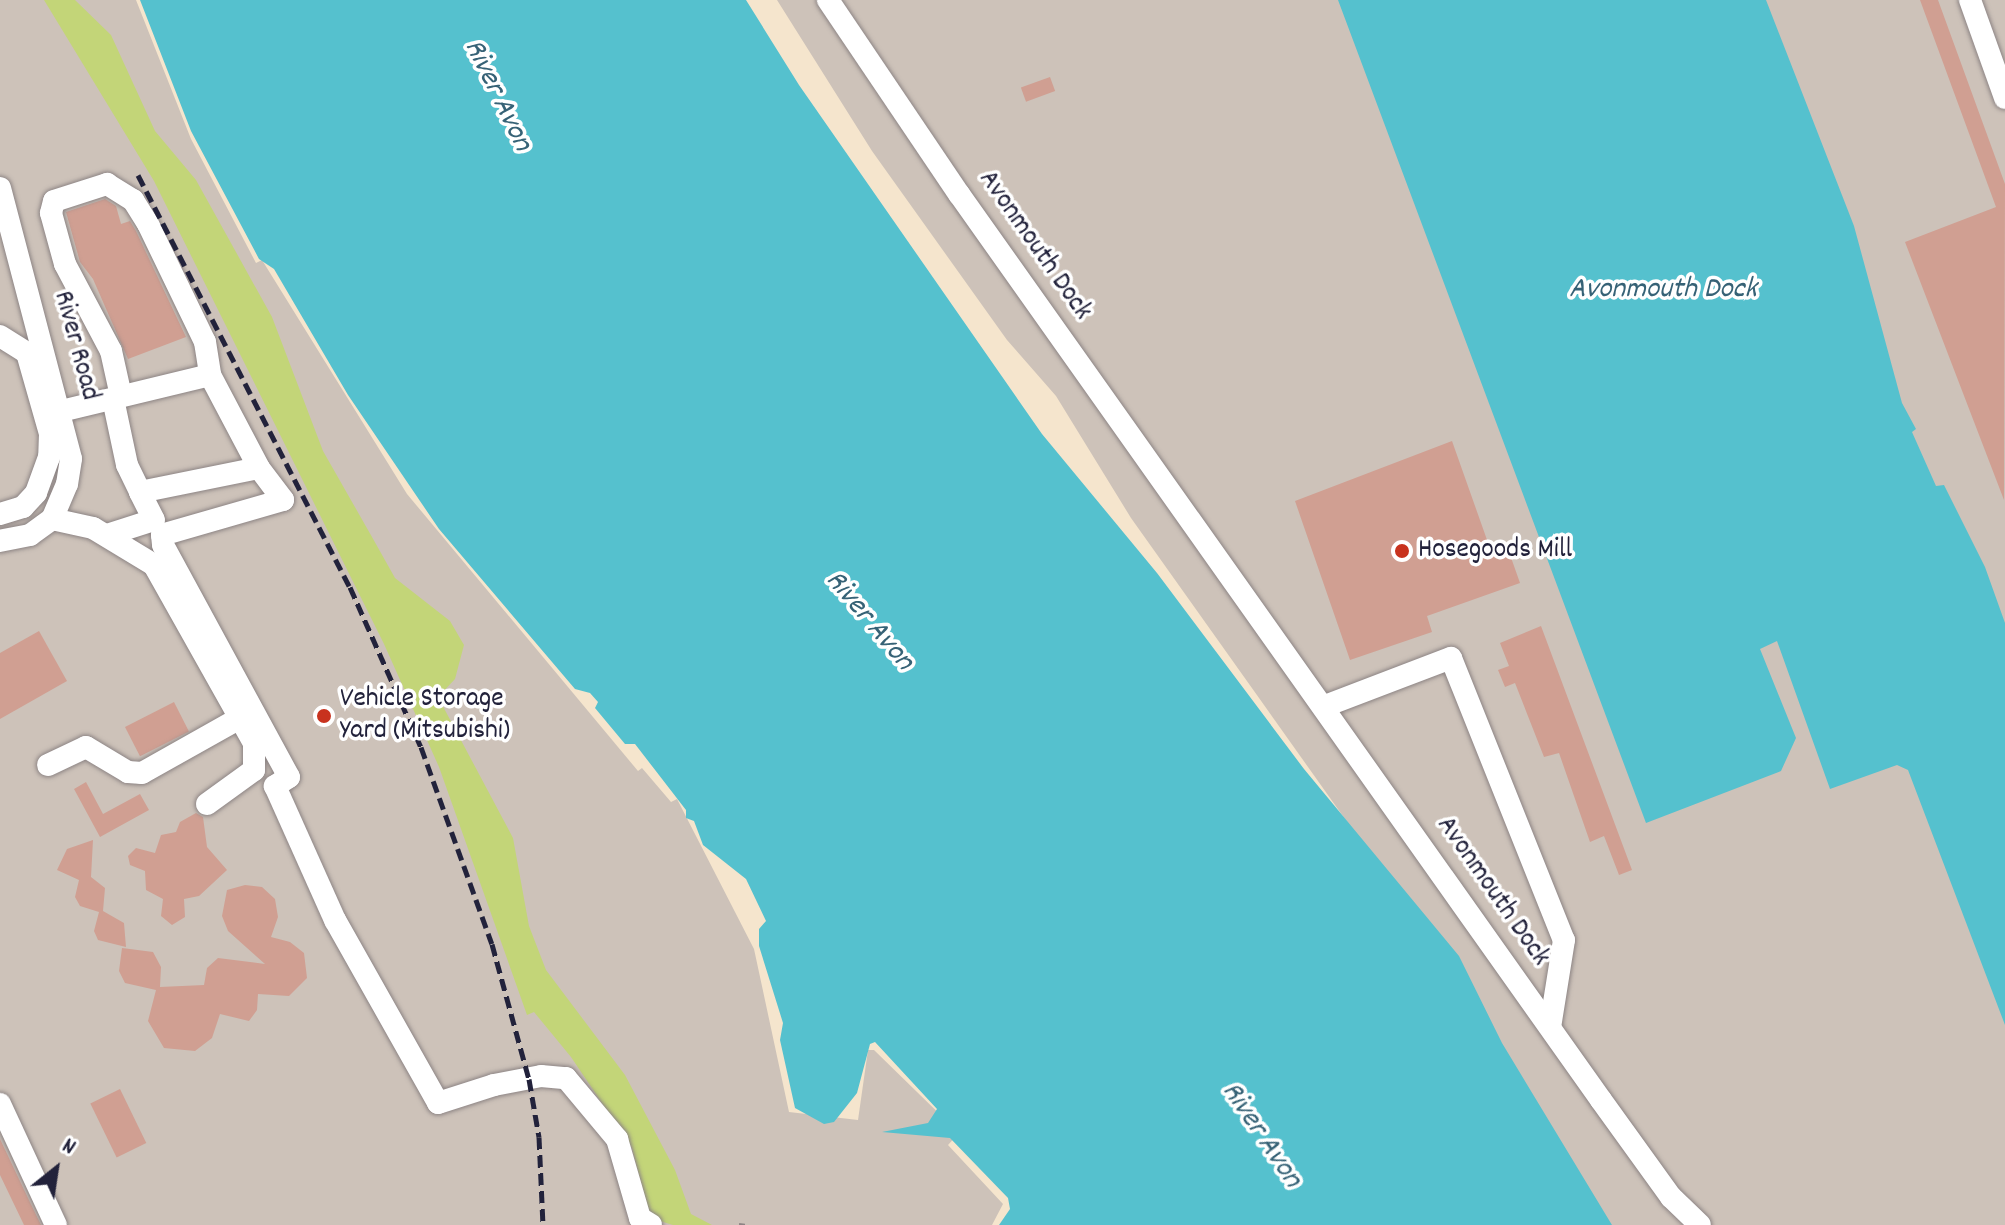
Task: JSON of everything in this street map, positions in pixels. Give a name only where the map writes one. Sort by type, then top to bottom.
[{"type":"lane","name":"Avonmouth Dock","points":[[828,0],[959,194],[1671,1197],[1700,1225]]},
{"type":"lane","points":[[1970,0],[2005,98]]},
{"type":"lane","points":[[107,535],[154,520],[127,465],[111,351],[65,264],[51,213],[54,201],[107,184],[133,200],[148,224],[205,342],[210,375],[259,468],[283,500],[162,535],[163,545],[289,777],[275,786],[335,920],[438,1103],[494,1085],[541,1076],[566,1078],[617,1139],[640,1218],[651,1225]]},
{"type":"lane","name":"River Road","points":[[0,188],[61,411],[70,468],[52,519]]},
{"type":"lane","points":[[0,329],[37,322]]},
{"type":"lane","points":[[0,336],[27,353],[50,434],[49,457],[36,493],[23,507],[0,514]]},
{"type":"lane","points":[[61,411],[210,375]]},
{"type":"lane","points":[[140,492],[259,468]]},
{"type":"lane","points":[[0,541],[30,535],[52,519],[107,535],[141,553],[165,580],[254,743],[257,763],[247,777],[207,804]]},
{"type":"lane","points":[[1325,706],[1451,658],[1564,940],[1550,1027]]},
{"type":"lane","points":[[48,765],[86,747],[128,772],[142,773],[240,718]]},
{"type":"lane","points":[[0,1104],[56,1225]]},
{"type":"path","points":[[739,1224],[747,1225]]},
{"type":"shaded area","points":[[0,0],[136,0],[191,139],[256,263],[262,260],[407,494],[638,771],[642,768],[671,802],[677,799],[754,949],[789,1112],[858,1120],[868,1050],[874,1050],[959,1133],[948,1145],[1003,1204],[992,1225],[0,1225]]},
{"type":"shaded area","points":[[777,0],[2005,0],[2005,1225],[1591,1225],[1463,985],[1131,518],[1056,396],[1007,340],[872,151]]},
{"type":"green space","points":[[44,0],[75,0],[111,35],[155,131],[196,180],[272,317],[323,451],[395,578],[450,621],[464,645],[455,679],[438,697],[513,838],[529,926],[546,970],[625,1075],[675,1170],[691,1214],[712,1225],[673,1225],[650,1218],[632,1148],[571,1057],[534,1012],[527,1015],[439,767],[384,644],[154,181]]},
{"type":"water","name":"River Avon","points":[[140,0],[746,0],[799,85],[1042,434],[1157,573],[1304,769],[1459,956],[1502,1043],[1612,1225],[999,1225],[1010,1209],[1008,1198],[950,1138],[882,1132],[928,1123],[937,1109],[875,1042],[870,1044],[857,1093],[834,1122],[824,1124],[795,1108],[780,1040],[783,1023],[759,946],[759,929],[766,921],[746,879],[703,845],[694,821],[686,818],[686,810],[635,744],[625,744],[595,708],[598,702],[590,693],[575,689],[439,529],[348,395],[274,269],[259,259],[191,131]]},
{"type":"water","name":"Avonmouth Dock","points":[[1338,0],[1766,0],[1854,226],[1902,403],[1916,429],[1912,432],[1936,486],[1944,485],[1985,567],[2005,623],[2005,1025],[1908,770],[1897,765],[1830,789],[1777,641],[1760,649],[1796,738],[1781,771],[1646,823]]},
{"type":"building","points":[[1920,0],[1938,0],[2005,184],[2004,500],[1905,242],[1996,207]]},
{"type":"building","points":[[1050,77],[1055,91],[1026,102],[1021,88]]},
{"type":"building","points":[[105,199],[116,206],[121,224],[130,221],[136,231],[186,337],[128,359],[93,279],[80,262],[66,212]]},
{"type":"building","name":"Hosegoods Mill","points":[[1452,441],[1492,554],[1508,549],[1520,583],[1427,616],[1432,632],[1350,660],[1295,501]]},
{"type":"building","points":[[1541,626],[1632,870],[1619,875],[1604,836],[1590,842],[1559,753],[1544,757],[1515,683],[1505,687],[1498,670],[1509,666],[1500,643]]},
{"type":"building","points":[[39,631],[67,681],[0,719],[0,653]]},
{"type":"building","points":[[174,702],[189,731],[140,756],[125,727]]},
{"type":"building","points":[[86,782],[103,814],[140,794],[149,810],[100,837],[74,789]]},
{"type":"building","points":[[196,813],[203,817],[207,847],[227,870],[199,896],[184,899],[185,917],[172,925],[161,916],[163,899],[146,890],[145,871],[130,865],[128,856],[136,848],[155,853],[161,835],[176,832],[180,822]]},
{"type":"building","points":[[93,840],[91,877],[105,888],[103,911],[124,923],[126,947],[98,940],[94,931],[99,912],[80,906],[75,897],[79,880],[57,870],[67,849]]},
{"type":"building","points":[[245,885],[262,887],[275,899],[278,917],[271,937],[290,942],[304,953],[307,978],[289,996],[258,994],[257,1010],[249,1021],[220,1014],[212,1038],[195,1051],[164,1048],[148,1021],[156,990],[125,983],[119,971],[122,948],[153,952],[161,967],[160,987],[204,985],[207,968],[218,958],[265,964],[228,931],[222,916],[227,890]]},
{"type":"building","points":[[120,1089],[146,1143],[117,1157],[90,1103]]},
{"type":"building","points":[[0,1139],[41,1225],[24,1225],[0,1175]]},
{"type":"railway","points":[[138,175],[350,587],[421,747],[492,944],[529,1079],[539,1137],[543,1225]]},
{"type":"place","name":"Hosegoods Mill","points":[[1402,551]]},
{"type":"place","name":"Vehicle Storage Yard (Mitsubishi)","points":[[324,716]]}]
